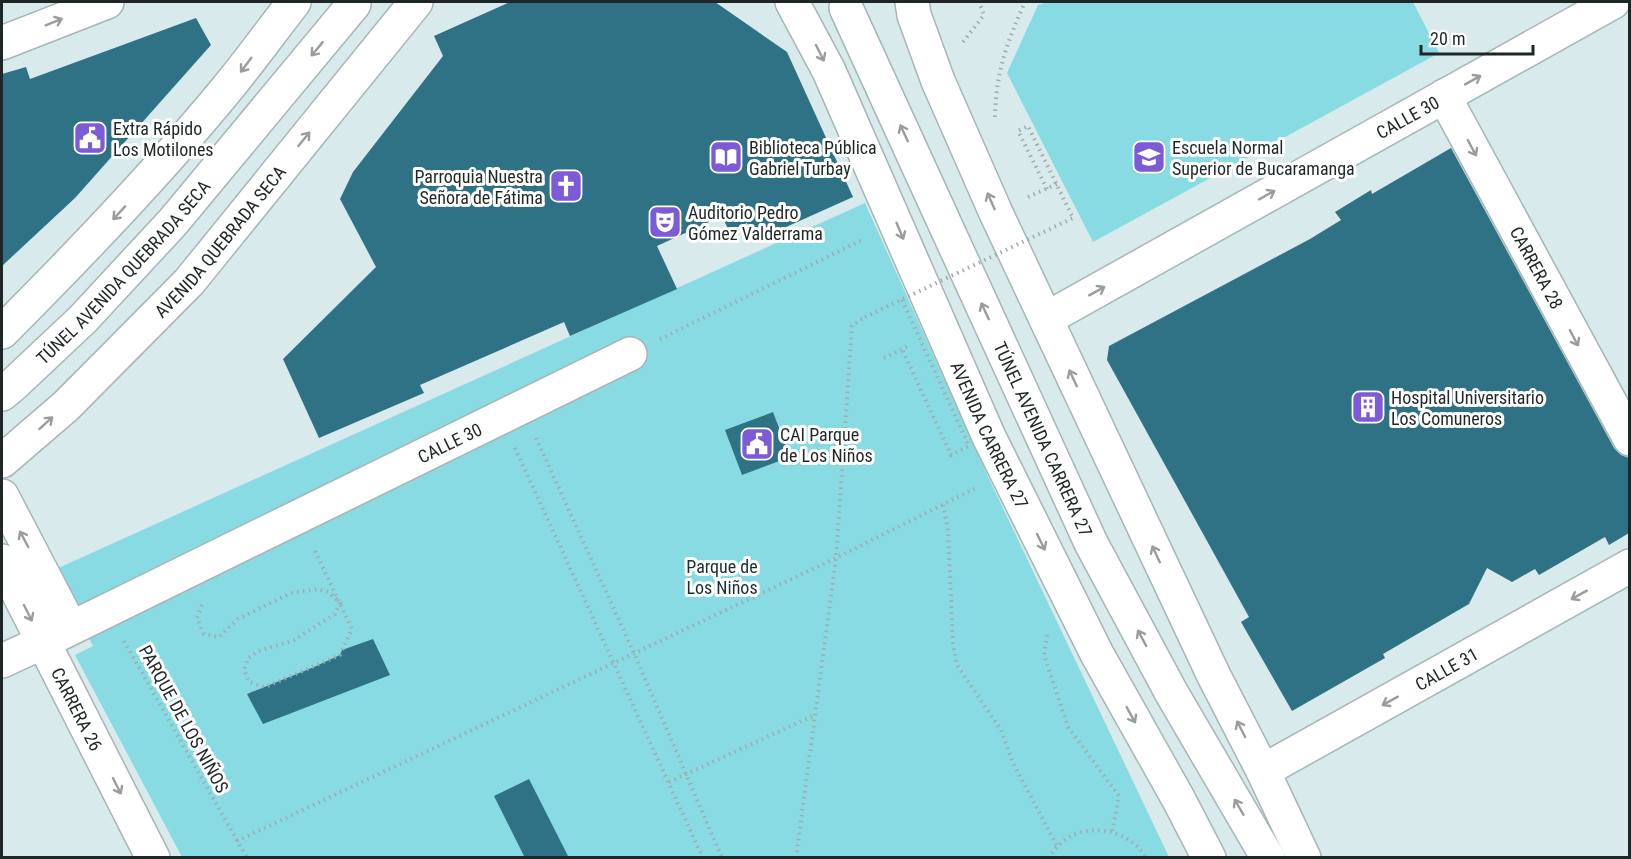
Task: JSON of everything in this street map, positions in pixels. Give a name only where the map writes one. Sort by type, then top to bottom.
[{"type":"main road","points":[[2,43],[107,2]]},
{"type":"main road","points":[[2,332],[82,253],[153,175],[231,84],[294,2]]},
{"type":"main road","name":"AVENIDA QUEBRADA SECA","points":[[2,461],[66,406],[189,282],[416,2]]},
{"type":"main road","name":"AVENIDA CARRERA 27","points":[[792,2],[830,71],[989,436],[1065,593],[1209,858]]},
{"type":"main road","points":[[912,2],[914,15],[938,81],[1046,319],[1214,676],[1263,771],[1304,858]]},
{"type":"main road","name":"CALLE 30","points":[[1046,319],[1613,2]]},
{"type":"main road","name":"TÚNEL AVENIDA QUEBRADA SECA","points":[[2,394],[83,319],[173,222],[354,4]]},
{"type":"main road","name":"TÚNEL AVENIDA CARRERA 27","points":[[846,8],[1091,543],[1171,692],[1268,858]]},
{"type":"main road","name":"CARRERA 28","points":[[1444,96],[1629,439]]},
{"type":"main road","name":"CALLE 30","points":[[2,661],[630,354]]},
{"type":"main road","name":"CARRERA 26","points":[[2,496],[57,635],[153,858]]},
{"type":"main road","name":"CARRERA 26","points":[[2,561],[57,635]]},
{"type":"main road","name":"CALLE 31","points":[[1263,771],[1629,566]]},
{"type":"path","points":[[956,49],[984,15],[978,2]]},
{"type":"path","points":[[994,124],[995,91],[1006,44],[1025,2]]},
{"type":"path","points":[[796,858],[836,558],[852,326],[865,317],[1073,218],[1028,126],[1018,131],[1047,189]]},
{"type":"path","points":[[630,354],[897,223]]},
{"type":"path","points":[[902,300],[969,446],[951,454],[902,349]]},
{"type":"path","points":[[511,413],[634,653],[722,858]]},
{"type":"path","points":[[511,413],[614,662],[703,858]]},
{"type":"path","points":[[237,841],[836,558],[980,485]]},
{"type":"path","points":[[943,505],[948,530],[953,644],[957,665],[1001,730],[1013,763],[1057,846]]},
{"type":"path","points":[[299,516],[314,549],[340,603],[352,629],[340,655],[266,687],[249,682],[244,670],[248,658],[259,651],[294,640],[335,614],[340,603]]},
{"type":"path","points":[[303,554],[314,549]]},
{"type":"path","points":[[204,596],[197,618],[204,634],[219,637],[238,619],[291,593],[318,589],[329,592],[340,603]]},
{"type":"path","name":"PARQUE DE LOS NIÑOS","points":[[107,611],[247,858]]},
{"type":"path","points":[[1047,633],[1044,655],[1068,727],[1119,796],[1112,832]]},
{"type":"path","points":[[669,782],[815,715]]},
{"type":"path","points":[[1048,858],[1057,846],[1073,835],[1093,830],[1112,832],[1130,840],[1146,858]]},
{"type":"green space","name":"Escuela Normal Superior de Bucaramanga","points":[[1049,2],[1413,2],[1439,53],[1093,242],[1007,73],[1038,5]]},
{"type":"green space","name":"Parque de Los Niños","points":[[865,203],[990,481],[1169,857],[182,857],[75,655],[93,646],[54,570]]},
{"type":"building","points":[[510,2],[715,2],[787,52],[853,197],[755,241],[747,223],[729,231],[722,216],[657,246],[677,289],[570,336],[564,322],[420,385],[424,393],[319,438],[283,359],[376,267],[340,199],[353,172],[443,56],[434,36]]},
{"type":"building","name":"Extra Rápido Los Motilones","points":[[196,18],[211,45],[75,198],[2,266],[2,74],[26,67],[30,79]]},
{"type":"building","name":"Hospital Universitario Los Comuneros","points":[[1451,148],[1614,448],[1621,455],[1629,458],[1629,533],[1609,545],[1605,537],[1539,575],[1535,569],[1512,582],[1487,568],[1469,604],[1383,654],[1385,658],[1292,711],[1241,622],[1249,617],[1107,360],[1109,346],[1310,239],[1341,220],[1335,212],[1371,190],[1372,194]]},
{"type":"building","name":"CAI Parque de Los Niños","points":[[773,412],[790,457],[742,475],[725,430]]},
{"type":"building","points":[[373,639],[390,675],[263,724],[247,694],[340,655],[342,650]]},
{"type":"building","points":[[529,779],[569,858],[525,858],[494,796]]},
{"type":"place","name":"Extra Rápido Los Motilones","points":[[90,138]]},
{"type":"place","name":"Biblioteca Pública Gabriel Turbay","points":[[726,157]]},
{"type":"place","name":"Escuela Normal Superior de Bucaramanga","points":[[1149,157]]},
{"type":"place","name":"Parroquia Nuestra Señora de Fátima","points":[[566,186]]},
{"type":"place","name":"Auditorio Pedro Gómez Valderrama","points":[[665,222]]},
{"type":"place","name":"Hospital Universitario Los Comuneros","points":[[1368,407]]},
{"type":"place","name":"CAI Parque de Los Niños","points":[[757,444]]}]
